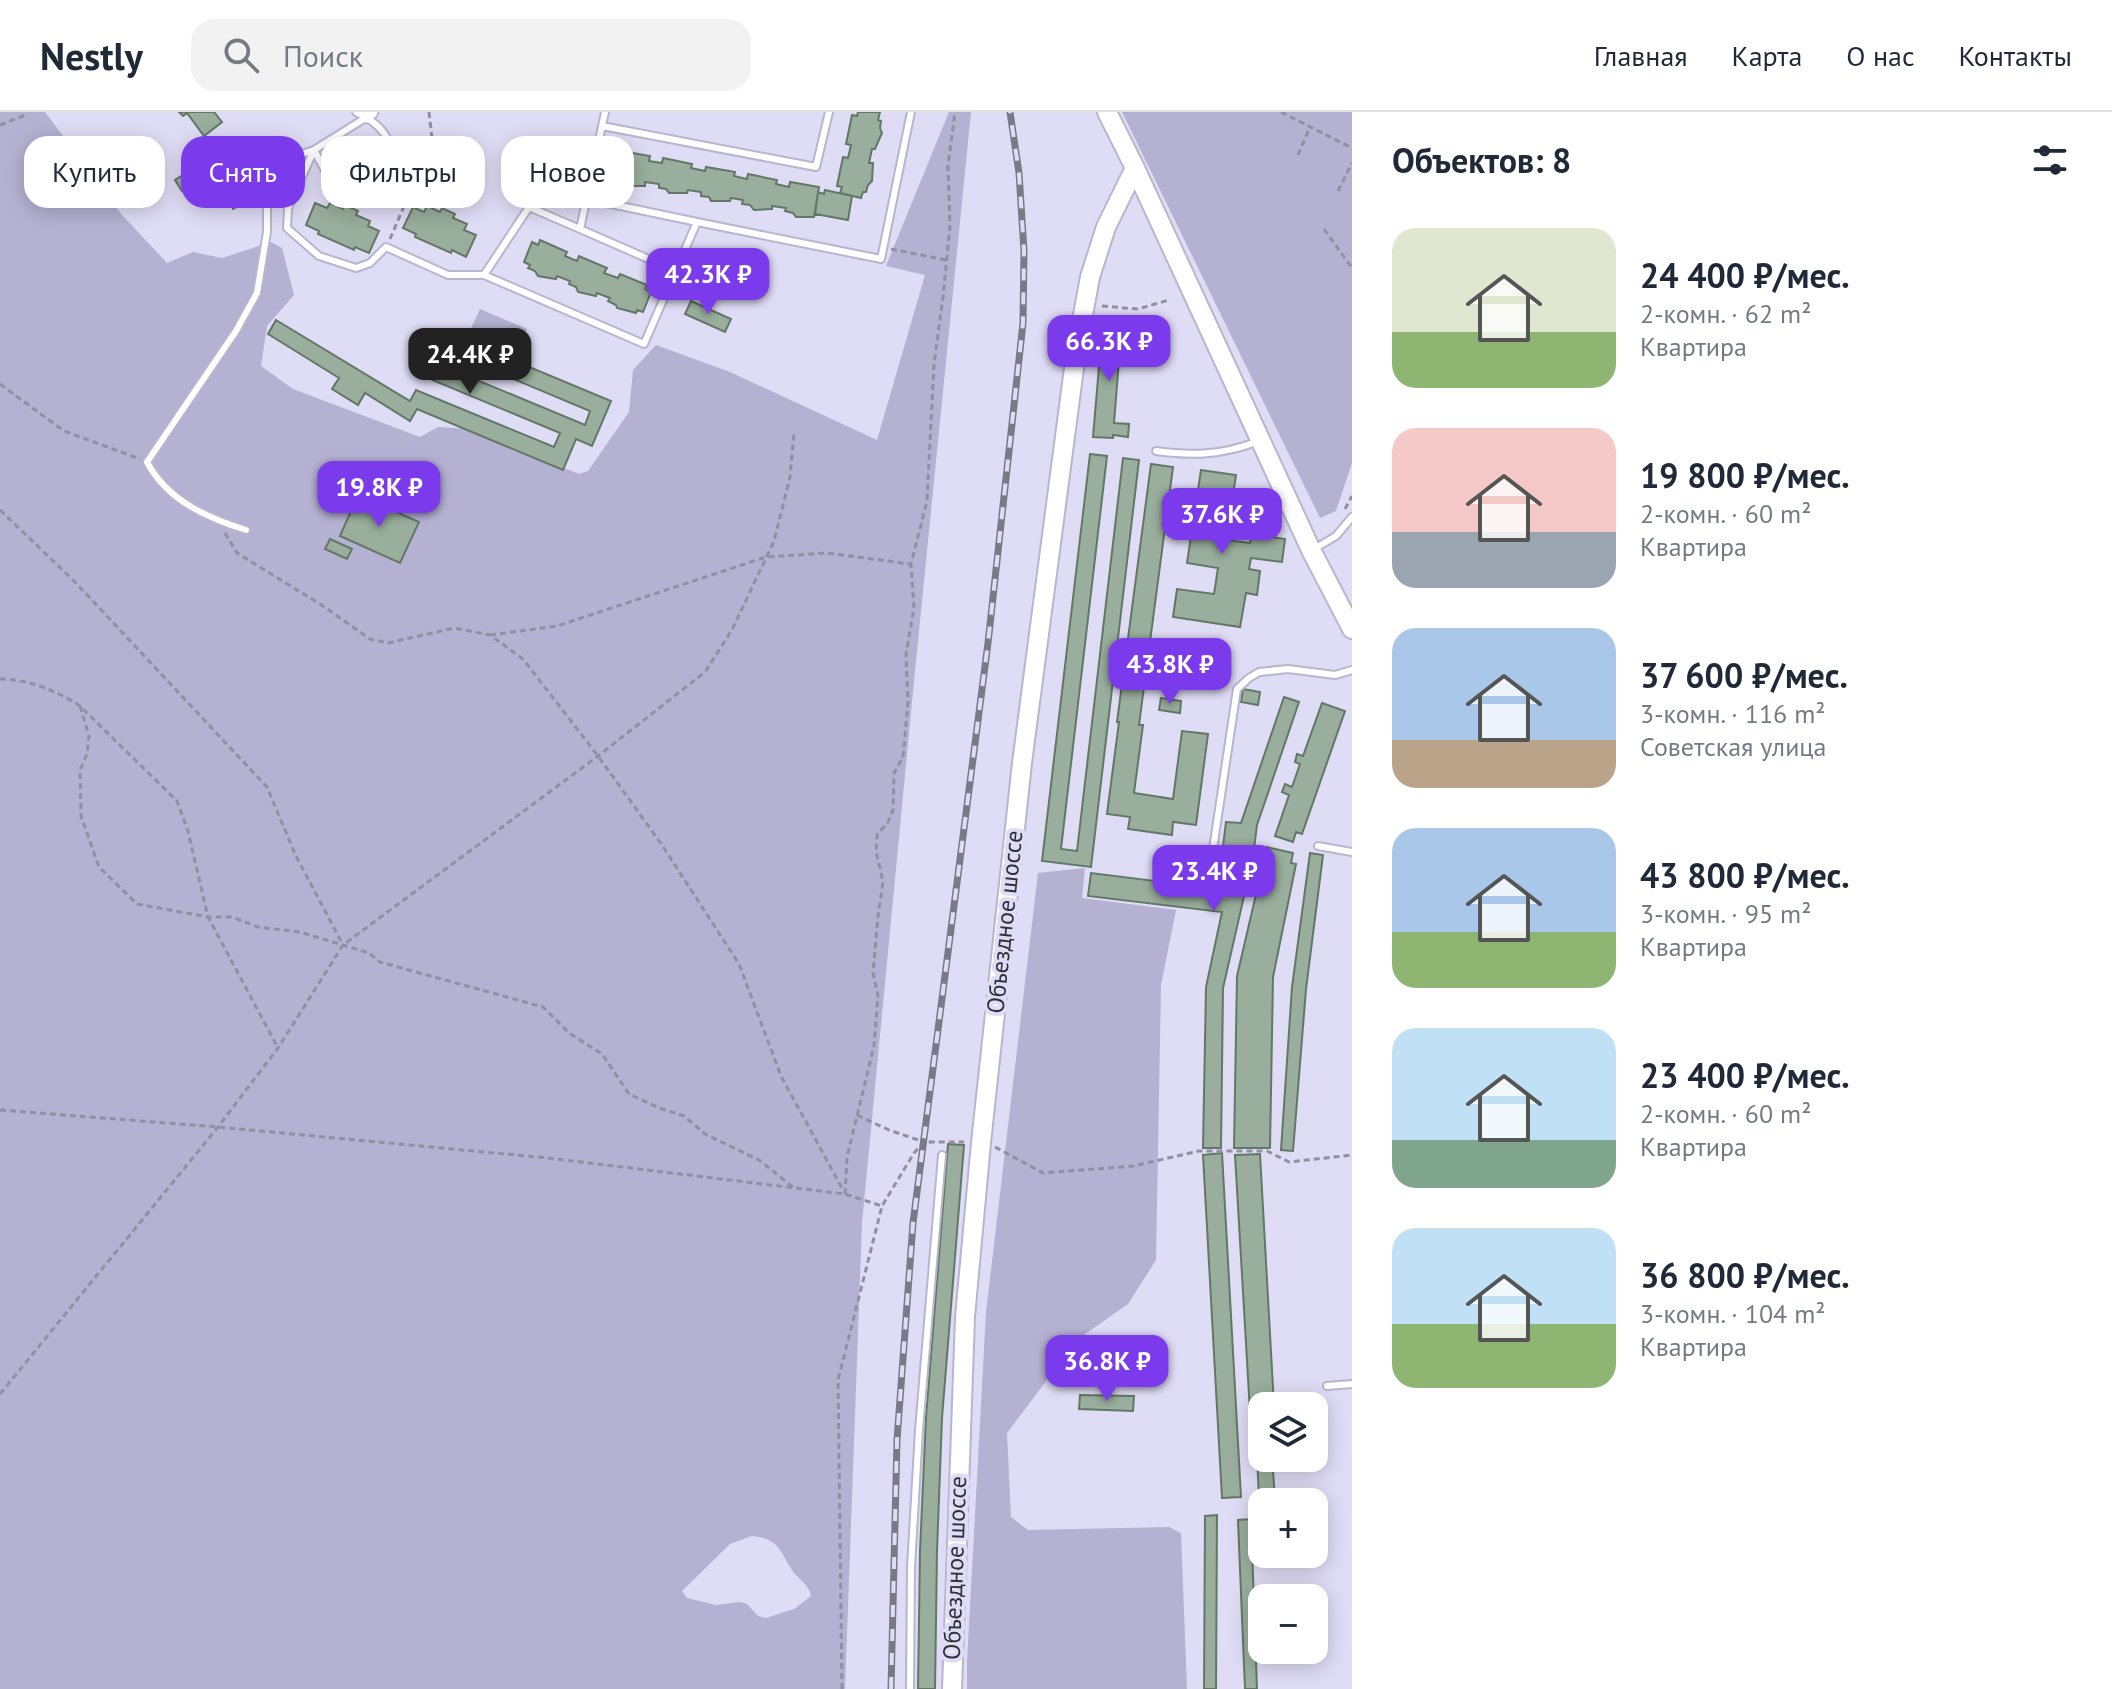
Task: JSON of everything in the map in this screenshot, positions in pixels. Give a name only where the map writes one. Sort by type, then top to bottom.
[{"type":"main road","points":[[1107,112],[1311,550],[1349,617]]},
{"type":"main road","name":"Объездное шоссе","points":[[952,1689],[965,1317],[1022,763],[1076,353],[1090,277],[1106,227],[1135,168]]},
{"type":"lane","points":[[600,136],[605,112]]},
{"type":"lane","points":[[602,126],[816,167],[829,112]]},
{"type":"lane","points":[[630,208],[881,259],[911,112]]},
{"type":"lane","points":[[246,530],[212,519],[189,507],[155,477],[147,462],[236,331],[257,293],[267,232],[267,198],[275,172],[296,156],[314,150],[365,114],[388,136],[397,165],[365,197],[330,180],[314,150]]},
{"type":"lane","points":[[314,150],[288,208],[287,228],[319,256],[356,268],[370,263],[386,247],[448,275],[484,275],[644,344],[697,222]]},
{"type":"lane","points":[[484,275],[529,207],[676,271]]},
{"type":"lane","points":[[580,229],[585,208]]},
{"type":"lane","points":[[1156,451],[1192,455],[1245,447],[1260,441]]},
{"type":"lane","points":[[1311,550],[1336,536],[1352,517]]},
{"type":"lane","points":[[1210,869],[1237,689],[1259,672],[1288,669],[1335,675],[1352,670]]},
{"type":"lane","points":[[1318,846],[1352,852]]},
{"type":"lane","points":[[910,1689],[911,1567],[919,1430],[942,1155]]},
{"type":"lane","points":[[1327,1386],[1352,1384]]},
{"type":"path","points":[[0,125],[23,116],[20,112]]},
{"type":"path","points":[[429,112],[432,136]]},
{"type":"path","points":[[845,1194],[847,1157],[874,1046],[878,995],[873,973],[883,882],[876,851],[877,835],[893,810],[894,773],[903,757],[908,702],[906,654],[914,608],[911,564],[927,501],[934,364],[950,226],[948,166],[955,112]]},
{"type":"path","points":[[1281,112],[1352,148]]},
{"type":"path","points":[[1298,155],[1310,127]]},
{"type":"path","points":[[1338,191],[1352,163]]},
{"type":"path","points":[[386,247],[403,208]]},
{"type":"path","points":[[1324,229],[1352,268]]},
{"type":"path","points":[[883,247],[947,260]]},
{"type":"path","points":[[1085,304],[1138,309],[1169,300]]},
{"type":"path","points":[[0,384],[64,431],[147,462]]},
{"type":"path","points":[[0,1394],[218,1127],[278,1048],[343,945],[598,756],[705,672],[732,630],[774,541],[790,477],[794,433]]},
{"type":"path","points":[[0,510],[75,582],[267,787],[295,854],[343,945]]},
{"type":"path","points":[[212,519],[237,553],[370,639],[388,643],[454,628],[490,635],[557,626],[766,557],[827,553],[911,564]]},
{"type":"path","points":[[490,635],[523,659],[598,756],[662,845],[739,964],[781,1076],[845,1194]]},
{"type":"path","points":[[0,679],[17,679],[64,695],[80,706],[177,801],[188,831],[208,917],[278,1048]]},
{"type":"path","points":[[80,706],[89,736],[87,754],[80,770],[81,816],[99,867],[137,904],[208,917],[232,917],[258,927],[300,932],[369,953],[380,962],[543,1007],[569,1033],[602,1054],[629,1094],[684,1116],[705,1134],[759,1160],[794,1188]]},
{"type":"path","points":[[0,1110],[548,1158],[845,1194],[882,1206]]},
{"type":"path","points":[[857,1114],[889,1130],[924,1142],[981,1143],[995,1147],[1043,1173],[1133,1166],[1199,1151],[1267,1151],[1289,1162],[1352,1155]]},
{"type":"path","points":[[842,1689],[838,1380],[882,1206],[924,1142]]},
{"type":"shaded area","points":[[0,112],[45,112],[63,136],[24,136],[24,208],[117,208],[167,263],[193,252],[222,258],[271,242],[282,248],[294,295],[267,326],[261,366],[293,389],[420,437],[438,427],[469,429],[579,474],[588,471],[629,412],[633,370],[656,345],[730,372],[877,440],[925,275],[886,266],[949,112],[971,112],[862,1223],[845,1689],[0,1689]],"holes":[[[752,1536],[770,1541],[780,1549],[811,1596],[794,1609],[766,1618],[758,1616],[747,1604],[716,1605],[687,1598],[682,1591],[730,1544]]]},
{"type":"shaded area","points":[[1122,112],[1352,112],[1352,463],[1336,511],[1320,518]]},
{"type":"shaded area","points":[[480,309],[527,329],[516,356],[468,335]]},
{"type":"shaded area","points":[[1085,868],[1082,898],[1176,910],[1161,985],[1156,1260],[1128,1304],[1078,1339],[1007,1433],[1011,1517],[1028,1530],[1169,1527],[1181,1533],[1187,1689],[967,1689],[986,1312],[1038,873]]},
{"type":"building","points":[[179,112],[214,112],[222,122],[204,136],[187,113],[183,116]]},
{"type":"building","points":[[858,112],[880,112],[878,120],[881,121],[882,133],[875,149],[872,149],[869,163],[873,163],[872,181],[861,198],[840,193],[842,187],[837,186],[843,157],[848,158],[851,145],[846,144],[852,115],[857,116]]},
{"type":"building","points":[[634,153],[650,156],[649,161],[662,163],[663,158],[692,164],[691,168],[705,171],[706,167],[735,172],[734,176],[747,179],[748,174],[777,180],[776,184],[789,187],[790,182],[819,187],[814,217],[796,217],[785,211],[786,208],[772,206],[772,209],[754,210],[750,205],[742,204],[743,200],[711,201],[709,197],[701,196],[701,192],[688,190],[687,193],[669,193],[659,188],[659,184],[645,182],[645,186],[634,186]]},
{"type":"building","points":[[825,190],[852,196],[848,220],[815,214],[818,192],[824,194]]},
{"type":"building","points":[[315,203],[321,208],[352,208],[358,211],[356,215],[370,221],[368,226],[379,231],[369,253],[355,247],[354,250],[318,234],[319,231],[306,225]]},
{"type":"building","points":[[413,208],[424,212],[426,208],[431,208],[440,212],[442,208],[455,214],[453,218],[467,224],[464,230],[476,235],[466,257],[415,237],[416,234],[403,228]]},
{"type":"building","points":[[540,240],[567,252],[565,256],[577,261],[579,256],[607,268],[604,273],[618,278],[620,274],[647,285],[645,289],[651,292],[643,312],[617,308],[608,301],[610,298],[597,293],[596,296],[578,292],[576,287],[569,284],[570,281],[557,276],[556,279],[538,276],[524,262],[532,242],[538,245]]},
{"type":"building","points":[[691,301],[731,319],[725,332],[685,314]]},
{"type":"building","points":[[276,320],[410,401],[416,390],[554,447],[560,433],[418,374],[424,358],[585,425],[590,411],[439,348],[445,332],[611,401],[592,446],[576,439],[563,470],[417,409],[410,421],[365,393],[358,405],[332,389],[339,378],[268,334]]},
{"type":"building","points":[[1103,320],[1122,322],[1114,423],[1129,424],[1128,437],[1093,437]]},
{"type":"building","points":[[1090,454],[1107,456],[1061,849],[1077,851],[1123,458],[1139,460],[1091,867],[1042,861]]},
{"type":"building","points":[[1151,464],[1173,467],[1139,725],[1143,725],[1134,793],[1173,799],[1182,731],[1208,734],[1196,825],[1173,822],[1172,835],[1128,829],[1130,817],[1107,814]]},
{"type":"building","points":[[1201,470],[1236,475],[1226,540],[1250,543],[1252,534],[1285,539],[1282,562],[1251,558],[1249,569],[1260,571],[1257,595],[1246,593],[1240,627],[1173,617],[1177,589],[1214,594],[1218,568],[1187,563]]},
{"type":"building","points":[[358,495],[419,522],[400,563],[340,536]]},
{"type":"building","points":[[330,539],[352,549],[347,559],[325,549]]},
{"type":"building","points":[[1243,689],[1260,692],[1258,705],[1241,702]]},
{"type":"building","points":[[1284,697],[1299,702],[1257,825],[1253,857],[1223,988],[1221,1148],[1203,1148],[1206,987],[1222,912],[1088,896],[1091,873],[1227,890],[1235,856],[1222,854],[1226,822],[1241,823]]},
{"type":"building","points":[[1161,698],[1181,701],[1180,713],[1159,710]]},
{"type":"building","points":[[1322,703],[1345,711],[1302,834],[1296,832],[1293,842],[1275,836],[1289,795],[1282,792],[1285,784],[1292,787],[1300,764],[1295,762],[1297,754],[1303,756]]},
{"type":"building","points":[[1267,847],[1293,853],[1291,863],[1296,864],[1273,977],[1270,1148],[1234,1148],[1237,976]]},
{"type":"building","points":[[1310,853],[1323,855],[1306,989],[1293,1151],[1281,1150],[1292,987]]},
{"type":"building","points":[[948,1144],[964,1145],[942,1418],[935,1689],[918,1689],[926,1417]]},
{"type":"building","points":[[1222,1153],[1241,1497],[1222,1498],[1203,1155]]},
{"type":"building","points":[[1260,1154],[1273,1392],[1249,1392],[1235,1155]]},
{"type":"building","points":[[1080,1395],[1134,1396],[1133,1411],[1079,1409]]},
{"type":"building","points":[[1258,1472],[1273,1472],[1274,1488],[1258,1488]]},
{"type":"building","points":[[1217,1515],[1216,1689],[1204,1689],[1205,1516]]},
{"type":"building","points":[[1248,1519],[1248,1568],[1253,1568],[1253,1584],[1248,1584],[1248,1664],[1256,1664],[1257,1689],[1245,1689],[1238,1520]]},
{"type":"railway","points":[[891,1689],[897,1440],[913,1223],[988,643],[1023,323],[1024,251],[1019,173],[1010,112]]}]
